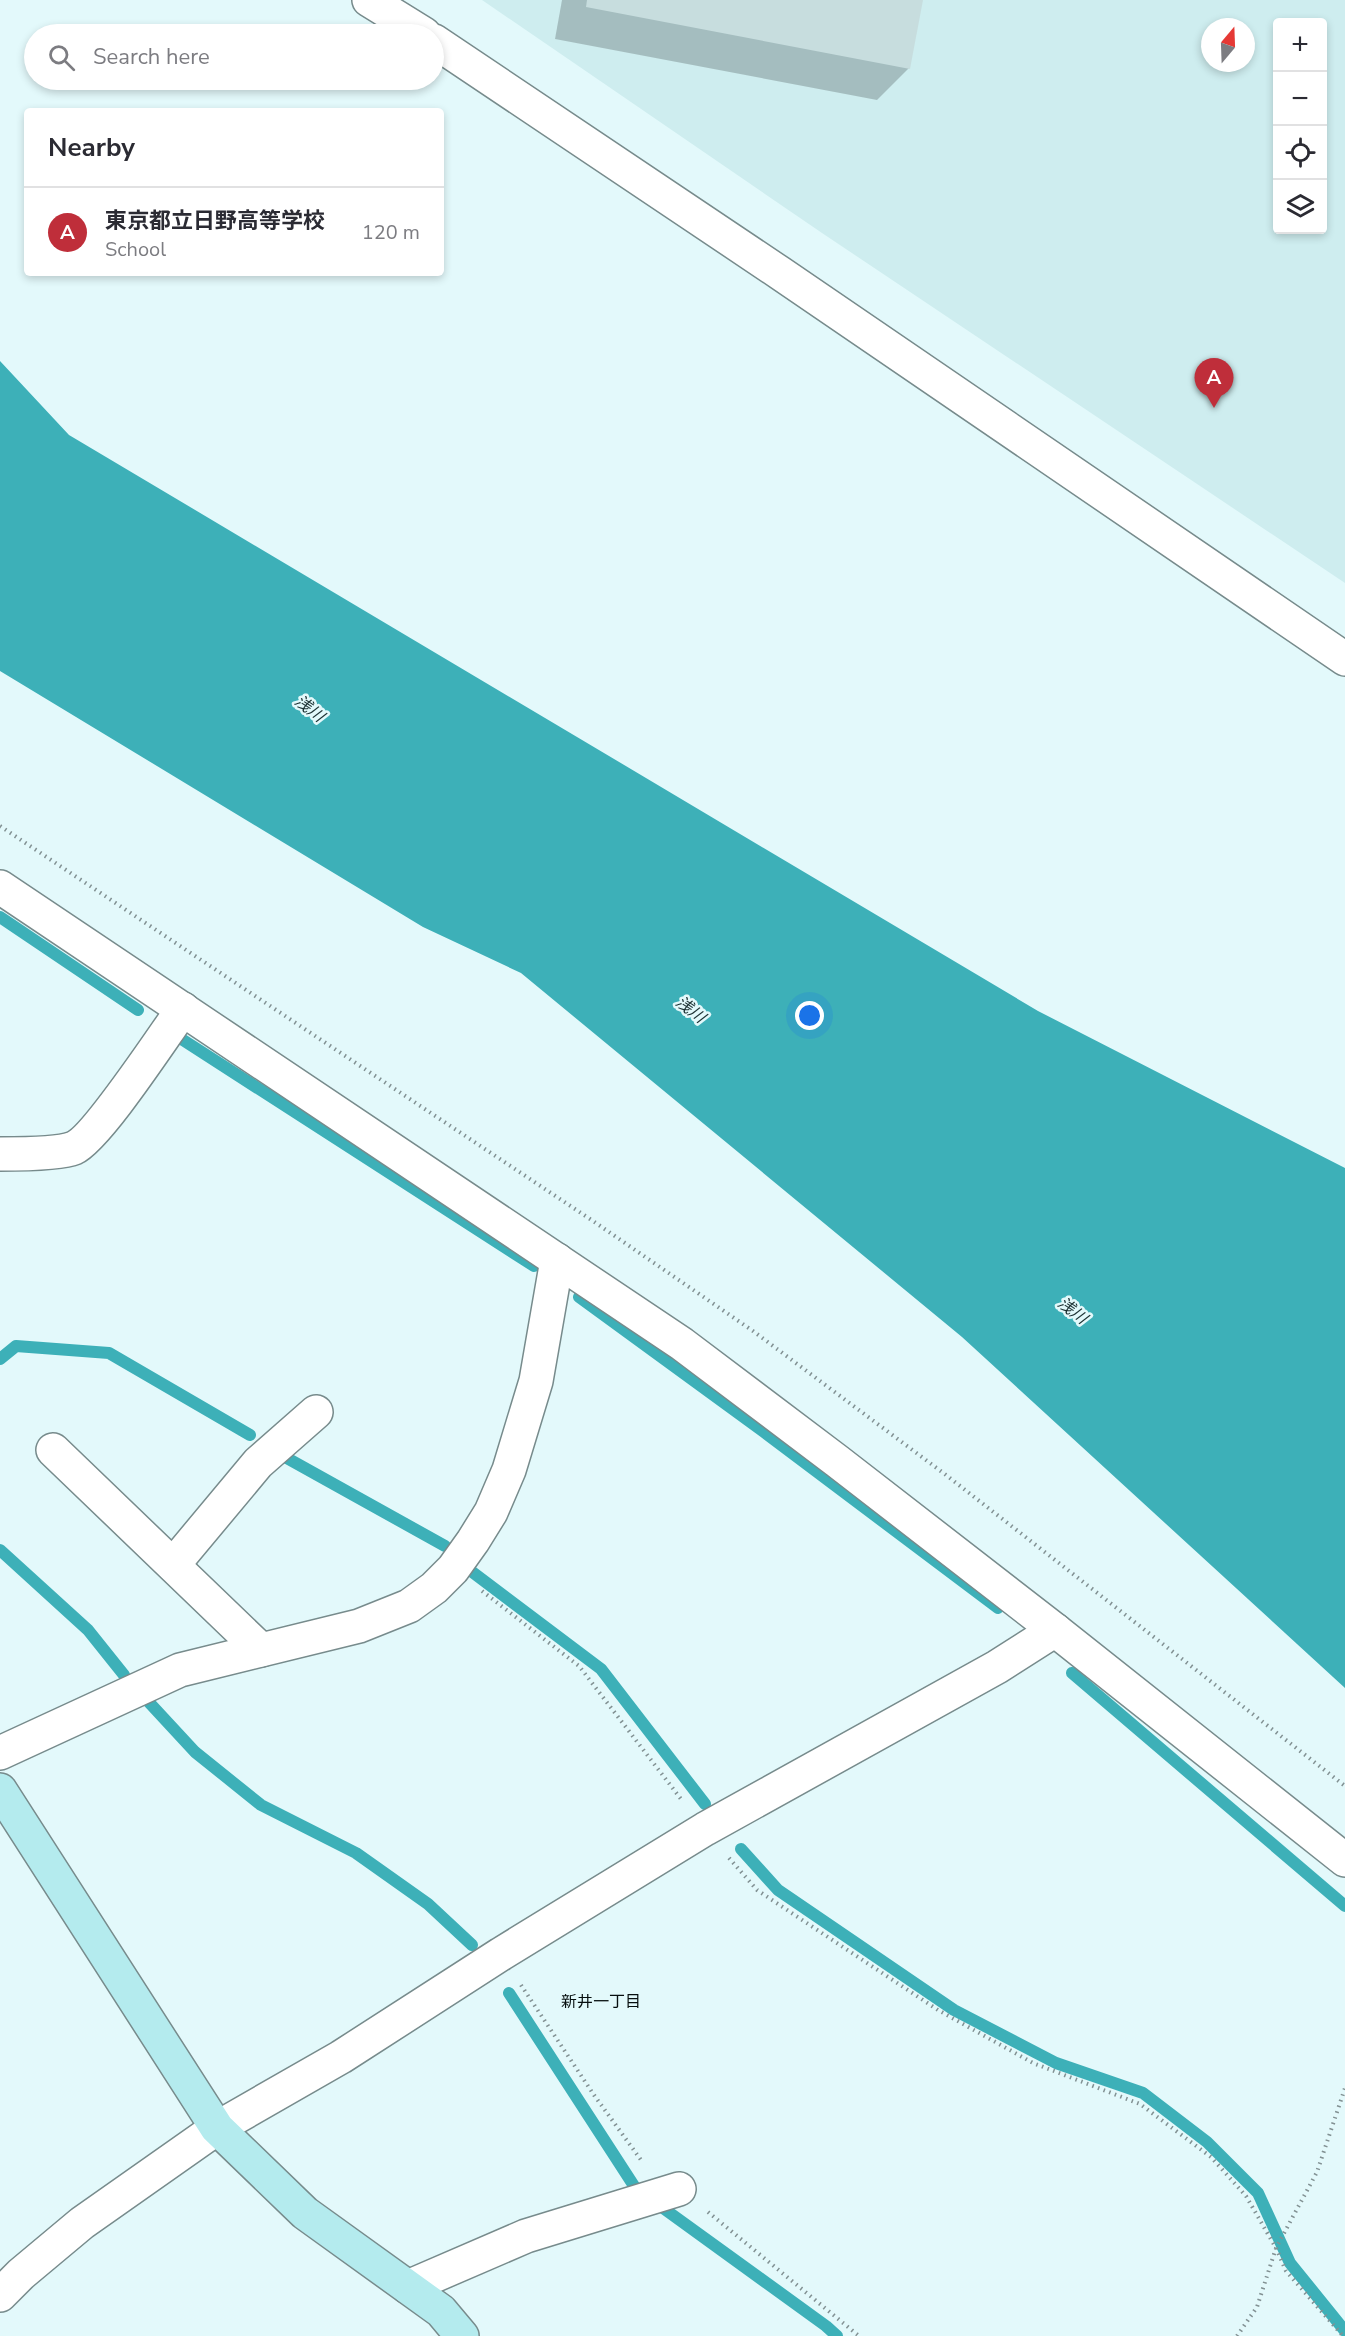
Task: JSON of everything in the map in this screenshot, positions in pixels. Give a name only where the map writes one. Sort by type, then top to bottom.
[{"type":"street","points":[[369,0],[408,24]]},
{"type":"street","points":[[444,48],[780,273],[1345,659]]},
{"type":"street","points":[[0,887],[682,1344],[1055,1630],[1345,1860]]},
{"type":"street","points":[[0,1154],[26,1154],[74,1148],[95,1131],[183,1009]]},
{"type":"street","points":[[0,1753],[180,1670],[359,1626],[409,1606],[434,1588],[453,1569],[491,1512],[509,1470],[536,1381],[557,1260]]},
{"type":"street","points":[[173,1565],[258,1463],[316,1412]]},
{"type":"street","points":[[53,1450],[261,1650]]},
{"type":"street","points":[[7,2278],[217,2128],[341,2057],[501,1954],[705,1829],[997,1667],[1055,1630]]},
{"type":"street","points":[[3,1800],[217,2128],[305,2213],[441,2311],[462,2336]]},
{"type":"street","points":[[408,2287],[526,2236],[679,2189]]},
{"type":"path","points":[[453,1569],[579,1666],[705,1829],[757,1890],[938,2010],[1033,2063],[1140,2104],[1212,2157],[1246,2196],[1277,2247],[1286,2271],[1343,2336]]},
{"type":"path","points":[[1237,2336],[1257,2307],[1277,2247],[1317,2172],[1345,2088]]},
{"type":"shaded area","points":[[482,0],[1345,0],[1345,583],[822,233]]},
{"type":"water","name":"浅川","points":[[0,361],[69,435],[1038,1011],[1345,1168],[1345,1688],[962,1337],[521,973],[423,927],[0,671]]},
{"type":"building","points":[[587,0],[923,0],[910,69],[586,7]]},
{"type":"waterway","points":[[0,917],[138,1010]]},
{"type":"waterway","points":[[183,1040],[534,1266]]},
{"type":"waterway","points":[[579,1297],[764,1432],[998,1608]]},
{"type":"waterway","points":[[0,1359],[16,1346],[109,1353],[250,1435]]},
{"type":"waterway","points":[[285,1457],[445,1546]]},
{"type":"waterway","points":[[0,1550],[88,1630],[124,1675]]},
{"type":"waterway","points":[[467,1568],[601,1669],[705,1804]]},
{"type":"waterway","points":[[1072,1673],[1345,1906]]},
{"type":"waterway","points":[[145,1698],[195,1752],[261,1805],[356,1853],[428,1904],[472,1945]]},
{"type":"waterway","points":[[741,1849],[778,1890],[954,2010],[1056,2063],[1143,2093],[1207,2142],[1258,2193],[1290,2263],[1345,2331]]},
{"type":"waterway","points":[[509,1993],[636,2189]]},
{"type":"waterway","points":[[663,2208],[837,2336]]},
{"type":"place","name":"東京都立日野高等学校","points":[[1214,408]]},
{"type":"district","name":"新井一丁目","points":[[601,2001]]}]
